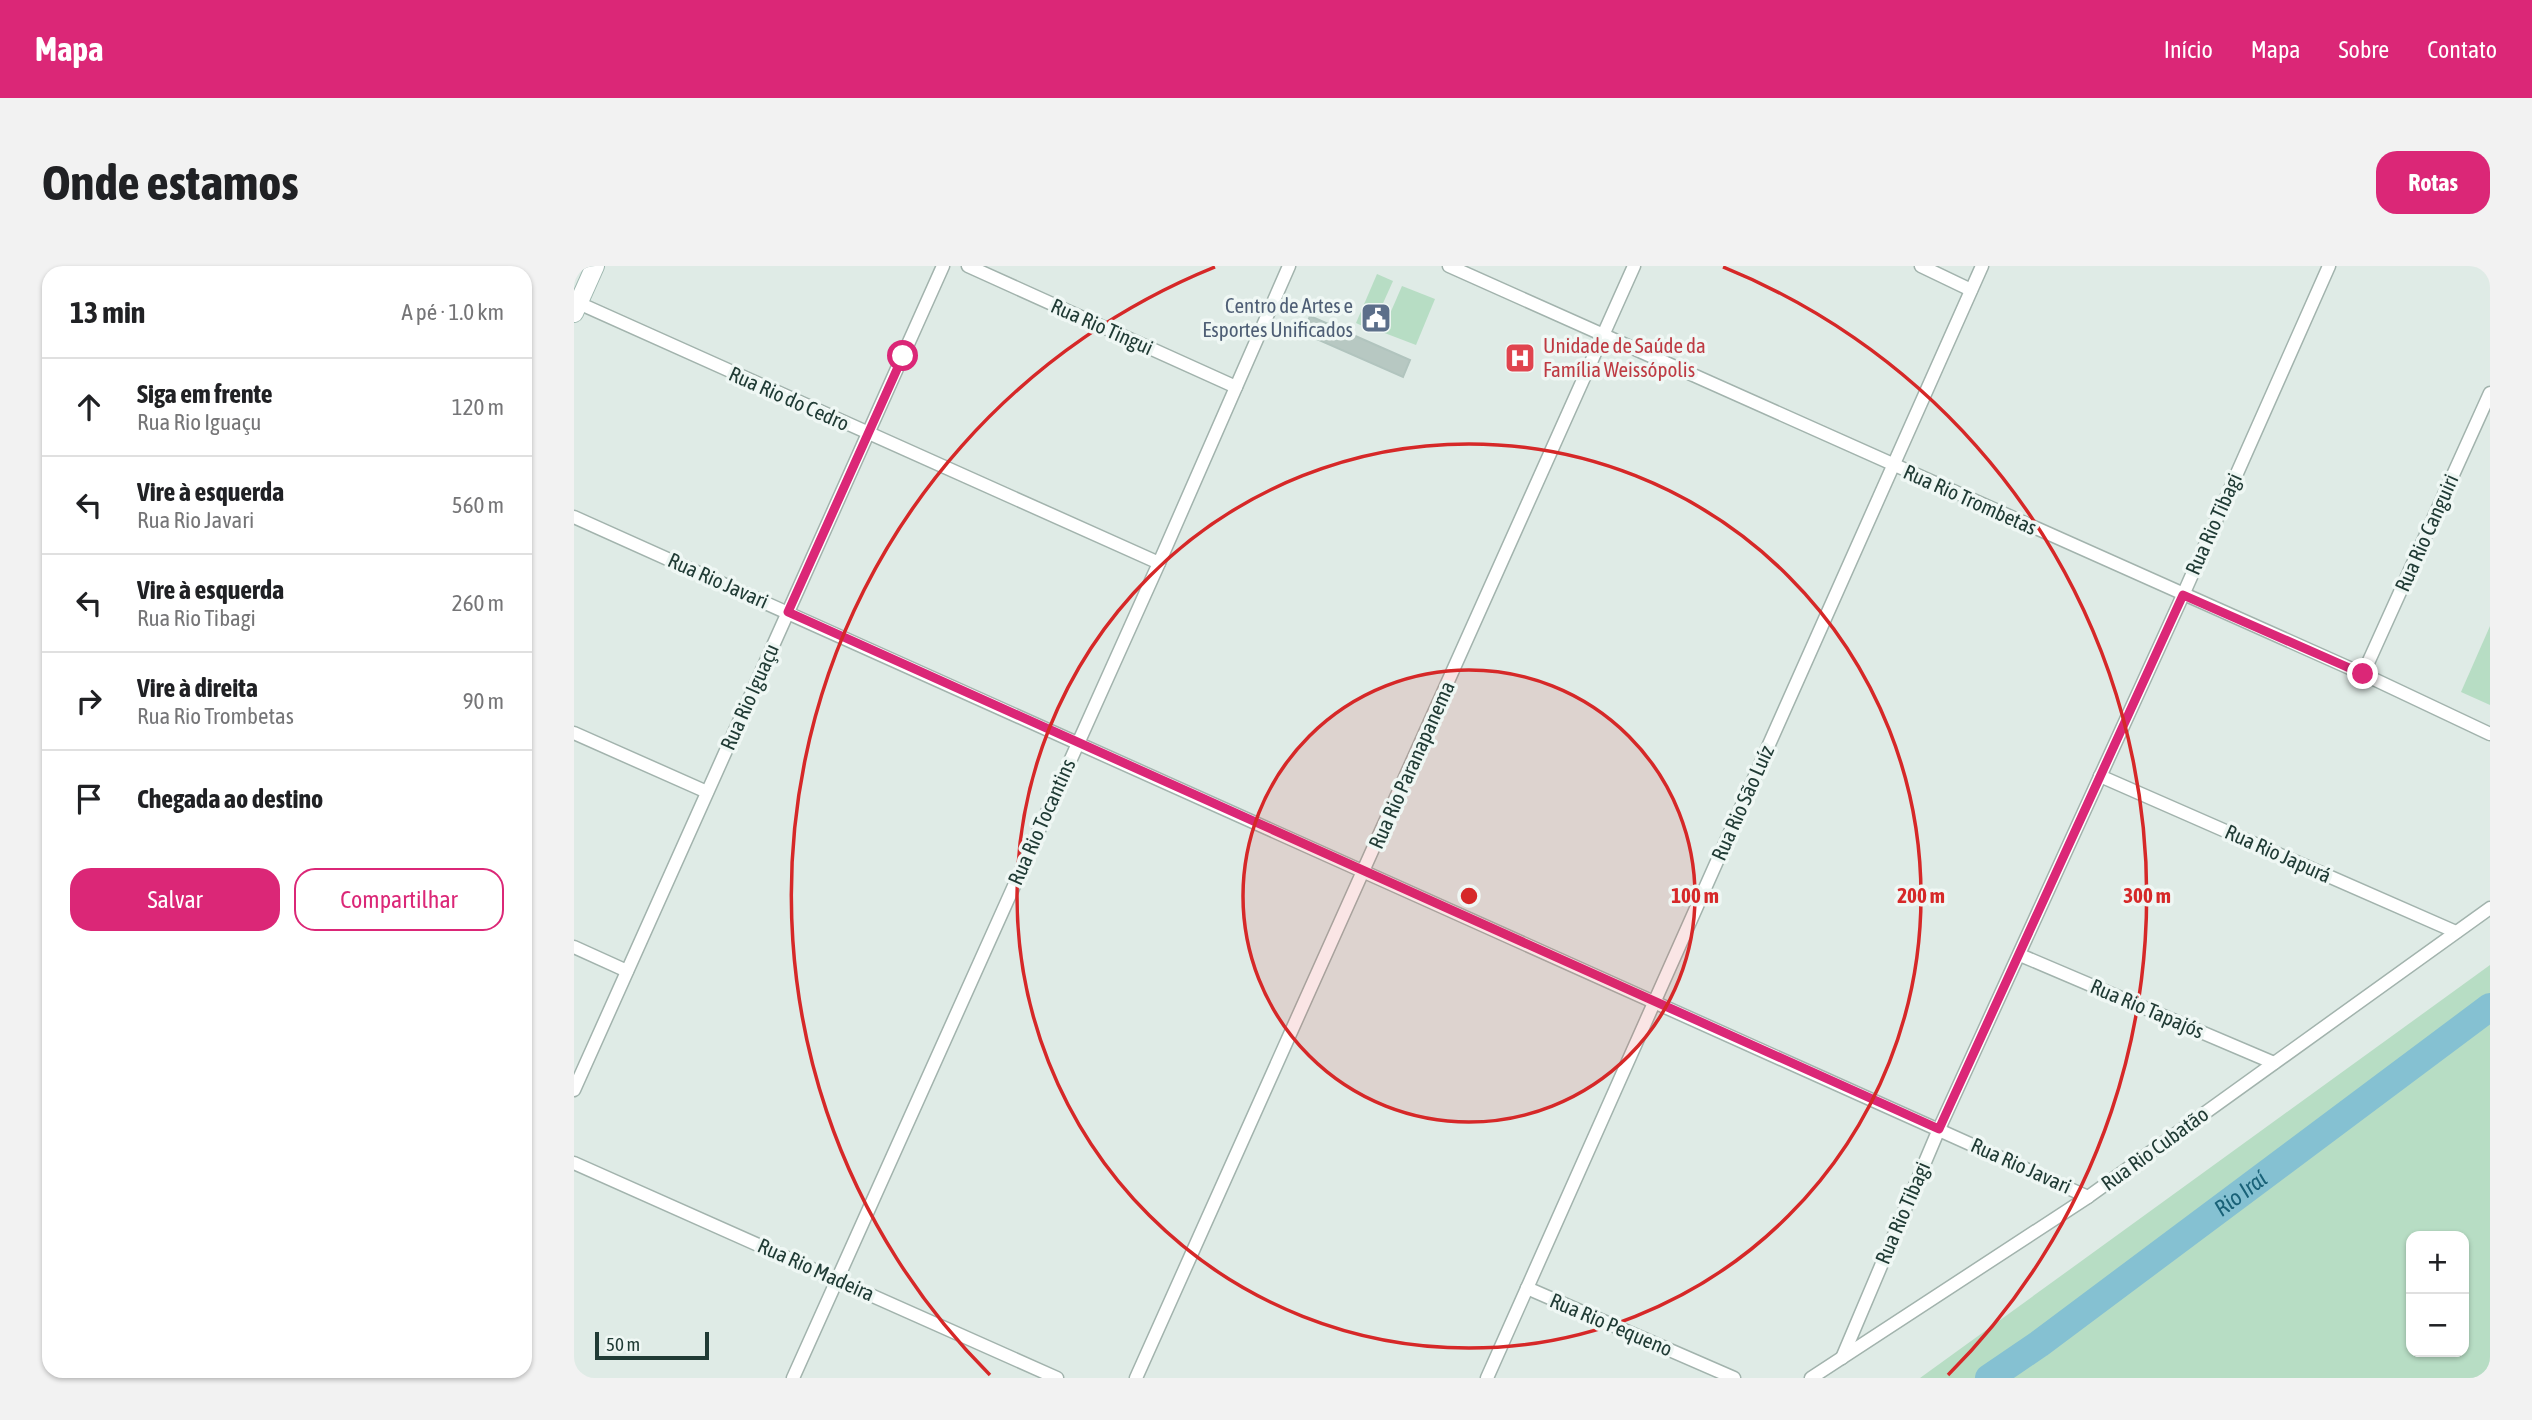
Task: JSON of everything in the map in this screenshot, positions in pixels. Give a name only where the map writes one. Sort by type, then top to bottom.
[{"type":"street","points":[[576,306],[596,266]]},
{"type":"street","name":"Rua Rio Iguaçu","points":[[574,1090],[943,266]]},
{"type":"street","name":"Rua Rio Tingui","points":[[968,266],[1236,387]]},
{"type":"street","name":"Rua Rio Tocantins","points":[[793,1378],[1289,266]]},
{"type":"street","name":"Rua Rio Trombetas","points":[[1449,266],[2363,674],[2490,734]]},
{"type":"street","name":"Rua Rio Paranapanema","points":[[1136,1378],[1634,266]]},
{"type":"street","points":[[1921,266],[1971,290]]},
{"type":"street","name":"Rua Rio São Luíz","points":[[1487,1378],[1982,266]]},
{"type":"street","name":"Rua Rio Tibagi","points":[[1842,1358],[1939,1129],[2183,595],[2329,266]]},
{"type":"street","name":"Rua Rio do Cedro","points":[[576,306],[1159,562]]},
{"type":"street","name":"Rua Rio Canguiri","points":[[2363,674],[2490,393]]},
{"type":"street","name":"Rua Rio Javari","points":[[574,517],[2088,1197]]},
{"type":"street","points":[[574,733],[707,792]]},
{"type":"street","name":"Rua Rio Japurá","points":[[2100,776],[2456,932]]},
{"type":"street","name":"Rua Rio Cubatão","points":[[1811,1378],[2088,1197],[2490,908]]},
{"type":"street","points":[[574,947],[627,971]]},
{"type":"street","name":"Rua Rio Tapajós","points":[[2020,955],[2274,1063]]},
{"type":"street","name":"Rua Rio Madeira","points":[[574,1163],[1057,1378]]},
{"type":"street","name":"Rua Rio Pequeno","points":[[1527,1288],[1734,1378]]},
{"type":"street","name":"Rua Rio Tibagi","points":[[1858,1319],[1860,1344]]},
{"type":"green space","points":[[1377,274],[1393,281],[1371,330],[1356,323]]},
{"type":"green space","points":[[1402,286],[1435,299],[1416,345],[1382,332]]},
{"type":"green space","points":[[2490,626],[2490,705],[2461,692]]},
{"type":"green space","points":[[2490,965],[2490,1378],[1920,1378]]},
{"type":"building","points":[[1310,316],[1410,360],[1403,377],[1303,333]]},
{"type":"waterway","name":"Rio Iraí","points":[[1989,1378],[2039,1344],[2490,1007]]},
{"type":"place","name":"Centro de Artes e Esportes Unificados","points":[[1376,318]]},
{"type":"place","name":"Unidade de Saúde da Família Weissópolis","points":[[1520,358]]},
{"type":"route","points":[[903,356],[788,612],[1939,1129],[2183,595],[2363,674]]}]
